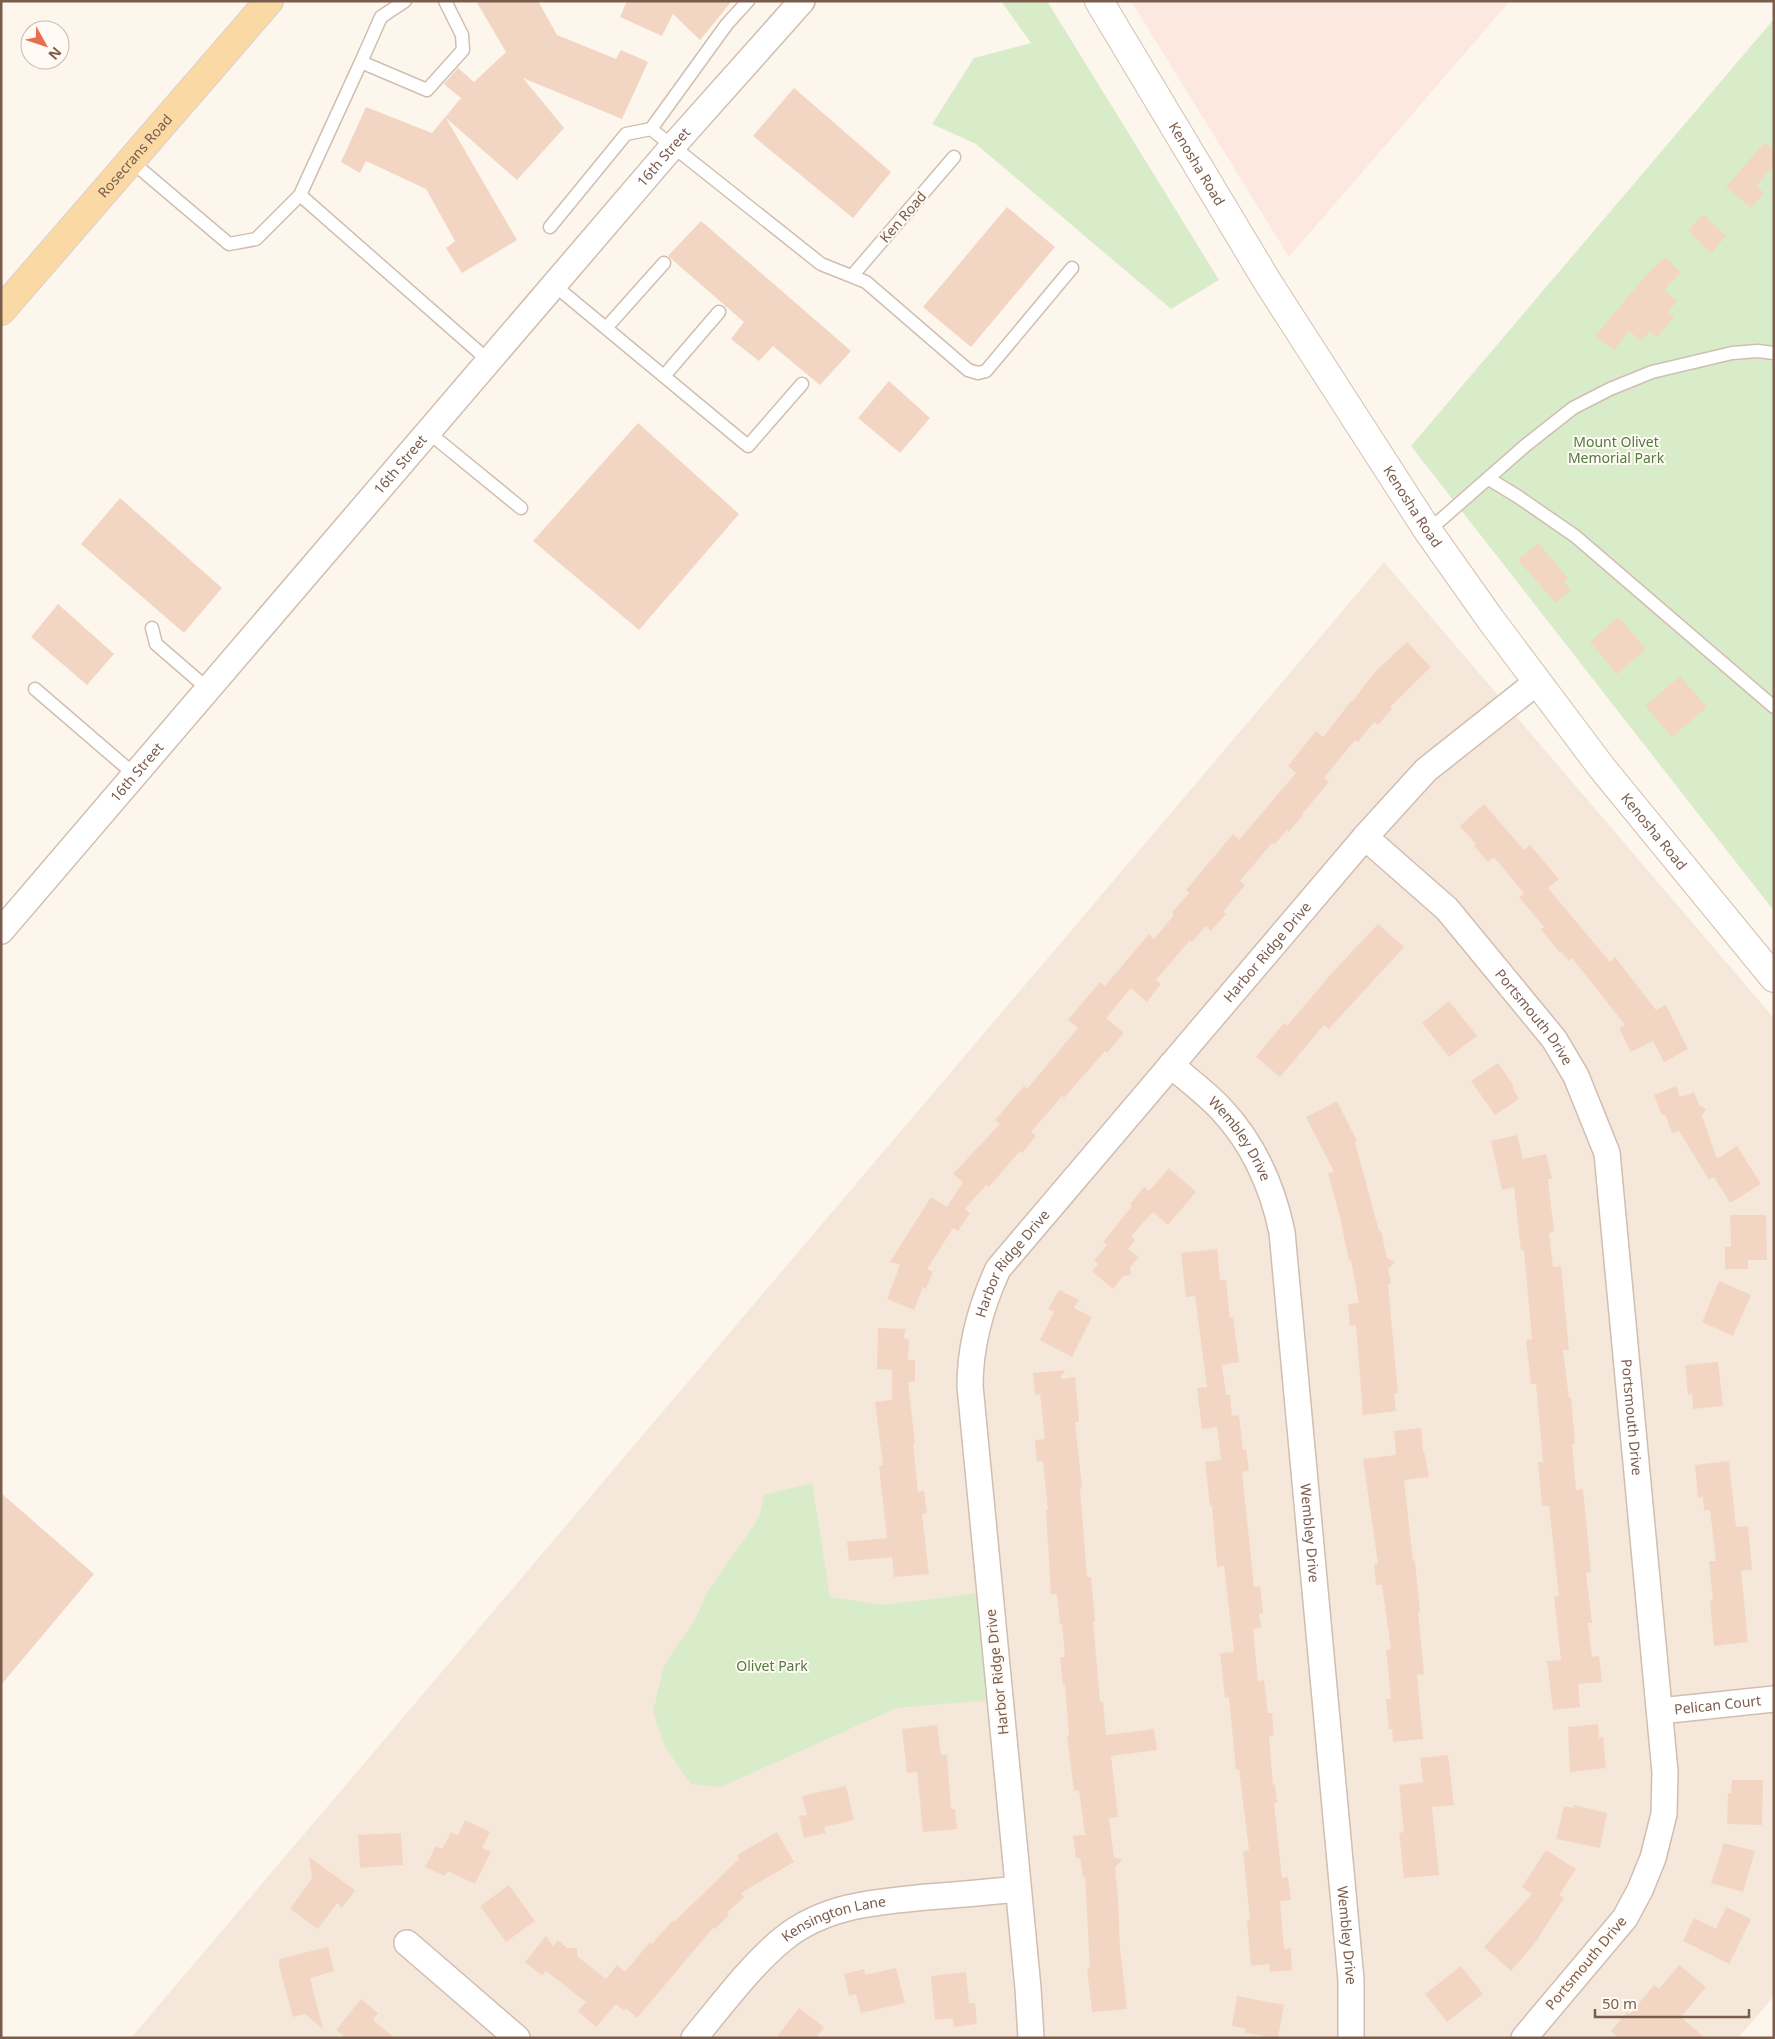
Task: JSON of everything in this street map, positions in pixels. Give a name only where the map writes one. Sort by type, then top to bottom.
[{"type":"main road","name":"Rosecrans Road","points":[[1,311],[269,1]]},
{"type":"street","name":"16th Street","points":[[1,931],[672,147],[802,1]]},
{"type":"street","name":"Kenosha Road","points":[[1099,1],[1267,281],[1428,531],[1602,768],[1774,978]]},
{"type":"street","name":"Harbor Ridge Drive","points":[[1031,2038],[970,1386],[970,1363],[986,1297],[998,1270],[1365,837],[1426,770],[1537,682]]},
{"type":"street","name":"Portsmouth Drive","points":[[1365,837],[1447,909],[1554,1039],[1576,1076],[1606,1153],[1660,1711],[1665,1772],[1664,1814],[1653,1858],[1640,1890],[1625,1918],[1524,2038]]},
{"type":"street","name":"Wembley Drive","points":[[1171,1065],[1220,1108],[1248,1143],[1263,1170],[1276,1204],[1282,1232],[1351,1980],[1351,2038]]},
{"type":"street","name":"Pelican Court","points":[[1660,1711],[1774,1699]]},
{"type":"street","name":"Kensington Lane","points":[[694,2038],[758,1963],[784,1939],[809,1922],[839,1909],[868,1902],[1018,1889]]},
{"type":"street","points":[[407,1943],[517,2038]]},
{"type":"lane","points":[[130,161],[229,244],[256,239],[300,195],[381,17],[405,1]]},
{"type":"lane","points":[[360,62],[428,90],[463,50],[462,35],[444,1]]},
{"type":"lane","points":[[550,227],[626,134],[650,128],[727,24],[748,1]]},
{"type":"lane","points":[[650,128],[821,264],[836,272],[866,282],[968,370],[978,373],[986,371],[1072,268]]},
{"type":"lane","name":"Ken Road","points":[[852,276],[954,157]]},
{"type":"lane","points":[[300,195],[489,361]]},
{"type":"lane","points":[[606,328],[664,263]]},
{"type":"lane","points":[[554,285],[748,446],[802,384]]},
{"type":"lane","points":[[664,376],[719,312]]},
{"type":"lane","points":[[1428,531],[1526,445],[1573,408],[1610,389],[1652,372],[1722,355],[1758,351],[1774,353]]},
{"type":"lane","points":[[428,432],[521,508]]},
{"type":"lane","points":[[1489,479],[1575,536],[1774,707]]},
{"type":"lane","points":[[152,628],[156,644],[208,689]]},
{"type":"lane","points":[[34,689],[135,775]]},
{"type":"shaded area","points":[[1131,1],[1510,1],[1289,257]]},
{"type":"shaded area","points":[[1384,562],[1774,1018],[1774,1996],[1738,2038],[131,2038]]},
{"type":"green space","points":[[1001,1],[1047,1],[1219,280],[1171,309],[976,144],[932,124],[974,58],[1031,43]]},
{"type":"green space","name":"Mount Olivet Memorial Park","points":[[1774,19],[1774,911],[1411,446]]},
{"type":"green space","name":"Olivet Park","points":[[812,1483],[830,1597],[885,1605],[978,1593],[990,1700],[896,1708],[721,1787],[691,1784],[665,1747],[653,1712],[664,1665],[695,1620],[707,1592],[759,1518],[764,1495]]},
{"type":"building","points":[[476,1],[538,1],[557,35],[616,59],[621,50],[648,62],[622,119],[523,78],[564,128],[517,180],[446,118],[517,240],[462,273],[446,248],[455,241],[426,189],[366,161],[360,173],[341,162],[366,107],[432,133],[461,98],[444,84],[458,68],[474,82],[506,52]]},
{"type":"building","points":[[627,1],[732,1],[700,40],[673,14],[662,36],[620,17]]},
{"type":"building","points":[[794,88],[891,172],[853,218],[753,136]]},
{"type":"building","points":[[1765,142],[1774,150],[1774,166],[1756,186],[1764,193],[1751,208],[1726,187]]},
{"type":"building","points":[[1007,207],[1055,247],[971,347],[923,307]]},
{"type":"building","points":[[1703,214],[1726,236],[1711,253],[1688,231]]},
{"type":"building","points":[[701,221],[851,351],[820,385],[773,346],[759,361],[731,339],[744,322],[668,256]]},
{"type":"building","points":[[1665,257],[1681,272],[1664,290],[1677,301],[1668,312],[1674,317],[1657,337],[1650,331],[1641,341],[1629,331],[1614,350],[1595,336],[1646,275]]},
{"type":"building","points":[[889,381],[930,418],[900,453],[858,418]]},
{"type":"building","points":[[638,423],[739,514],[639,630],[533,541]]},
{"type":"building","points":[[120,498],[222,588],[184,633],[81,544]]},
{"type":"building","points":[[1538,543],[1568,578],[1564,582],[1571,590],[1556,603],[1518,560]]},
{"type":"building","points":[[58,604],[114,654],[87,685],[31,637]]},
{"type":"building","points":[[1618,617],[1646,649],[1617,674],[1590,642]]},
{"type":"building","points":[[1407,642],[1431,667],[1390,707],[1392,709],[1378,725],[1374,722],[1358,742],[1355,740],[1324,778],[1329,782],[1303,815],[1289,832],[1287,830],[1274,845],[1272,843],[1240,881],[1245,885],[1223,912],[1226,914],[1211,931],[1206,926],[1192,942],[1190,940],[1156,980],[1161,984],[1147,1002],[1131,988],[1106,1018],[1124,1033],[1107,1053],[1105,1051],[1064,1098],[1062,1096],[1031,1132],[1036,1136],[1022,1153],[1020,1151],[989,1187],[986,1185],[965,1209],[970,1213],[958,1231],[953,1228],[927,1269],[933,1272],[926,1289],[923,1287],[914,1310],[887,1299],[900,1265],[890,1262],[931,1197],[947,1207],[963,1182],[953,1174],[1000,1124],[995,1120],[1024,1086],[1027,1089],[1078,1028],[1068,1020],[1100,982],[1105,986],[1149,934],[1154,939],[1173,916],[1173,911],[1189,893],[1186,890],[1233,834],[1239,840],[1296,773],[1288,766],[1316,731],[1323,737],[1374,673]]},
{"type":"building","points":[[1680,676],[1707,707],[1672,737],[1645,706]]},
{"type":"building","points":[[1484,804],[1524,850],[1530,845],[1559,879],[1548,888],[1610,962],[1615,957],[1656,1010],[1666,1005],[1688,1049],[1664,1062],[1653,1041],[1631,1052],[1619,1028],[1625,1025],[1572,958],[1569,961],[1560,953],[1541,929],[1544,927],[1519,897],[1524,893],[1494,857],[1488,862],[1474,846],[1476,844],[1460,826]]},
{"type":"building","points":[[1378,924],[1404,947],[1329,1029],[1324,1025],[1280,1077],[1256,1057],[1284,1023],[1287,1026],[1332,973]]},
{"type":"building","points":[[1449,1001],[1477,1036],[1449,1057],[1422,1023]]},
{"type":"building","points":[[1498,1063],[1514,1086],[1512,1087],[1519,1099],[1495,1115],[1471,1081]]},
{"type":"building","points":[[1676,1086],[1680,1097],[1694,1092],[1699,1105],[1706,1109],[1702,1116],[1717,1159],[1737,1146],[1761,1184],[1730,1203],[1714,1177],[1709,1180],[1679,1131],[1672,1133],[1665,1114],[1662,1115],[1654,1095]]},
{"type":"building","points":[[1337,1101],[1357,1141],[1355,1142],[1387,1258],[1395,1262],[1388,1269],[1391,1284],[1388,1285],[1398,1393],[1394,1394],[1396,1411],[1363,1415],[1356,1325],[1350,1326],[1348,1304],[1359,1303],[1351,1260],[1349,1261],[1328,1173],[1334,1172],[1306,1117]]},
{"type":"building","points":[[1517,1135],[1523,1159],[1546,1154],[1552,1179],[1548,1179],[1554,1232],[1549,1233],[1553,1267],[1561,1266],[1569,1350],[1563,1350],[1569,1398],[1571,1398],[1575,1443],[1572,1444],[1576,1490],[1583,1489],[1591,1572],[1586,1573],[1592,1623],[1588,1623],[1592,1657],[1599,1656],[1602,1682],[1578,1684],[1580,1707],[1553,1710],[1547,1661],[1561,1660],[1554,1596],[1559,1596],[1549,1506],[1542,1506],[1538,1462],[1543,1462],[1536,1384],[1531,1384],[1526,1340],[1532,1339],[1524,1250],[1521,1251],[1514,1187],[1502,1190],[1491,1141]]},
{"type":"building","points":[[1169,1168],[1196,1192],[1168,1225],[1153,1212],[1131,1236],[1135,1240],[1128,1249],[1139,1257],[1130,1267],[1131,1275],[1123,1276],[1113,1289],[1092,1271],[1098,1264],[1094,1261],[1107,1245],[1103,1242],[1132,1206],[1130,1204],[1144,1187],[1149,1191]]},
{"type":"building","points":[[1730,1215],[1766,1215],[1767,1260],[1748,1260],[1748,1269],[1725,1269],[1725,1247],[1731,1247]]},
{"type":"building","points":[[1217,1249],[1220,1280],[1226,1280],[1230,1318],[1233,1317],[1239,1362],[1222,1365],[1226,1395],[1230,1395],[1232,1416],[1239,1415],[1243,1450],[1246,1449],[1249,1471],[1242,1472],[1254,1587],[1260,1586],[1263,1613],[1259,1614],[1261,1628],[1253,1629],[1258,1681],[1264,1680],[1268,1713],[1272,1713],[1274,1735],[1269,1736],[1273,1785],[1275,1785],[1277,1803],[1274,1803],[1282,1878],[1288,1877],[1291,1900],[1280,1901],[1284,1949],[1291,1948],[1292,1970],[1270,1972],[1269,1964],[1251,1966],[1247,1921],[1250,1920],[1243,1851],[1249,1850],[1239,1769],[1236,1770],[1229,1697],[1225,1698],[1220,1653],[1234,1652],[1224,1566],[1217,1567],[1212,1506],[1210,1506],[1205,1462],[1221,1460],[1217,1427],[1202,1429],[1197,1388],[1207,1387],[1195,1296],[1186,1297],[1181,1253]]},
{"type":"building","points":[[1719,1281],[1751,1295],[1733,1336],[1702,1322]]},
{"type":"building","points":[[1059,1290],[1079,1300],[1074,1308],[1092,1317],[1072,1357],[1040,1340],[1054,1312],[1048,1309]]},
{"type":"building","points":[[878,1328],[906,1329],[903,1338],[909,1340],[908,1360],[915,1360],[915,1382],[908,1382],[918,1492],[924,1491],[927,1513],[922,1514],[929,1574],[894,1577],[892,1557],[849,1561],[847,1542],[887,1538],[879,1466],[883,1465],[875,1402],[892,1400],[892,1370],[877,1369]]},
{"type":"building","points":[[1718,1362],[1723,1406],[1693,1409],[1692,1394],[1688,1395],[1685,1365]]},
{"type":"building","points":[[1065,1370],[1060,1379],[1075,1377],[1079,1422],[1075,1422],[1082,1488],[1080,1488],[1087,1577],[1091,1577],[1100,1702],[1103,1702],[1106,1735],[1154,1729],[1157,1750],[1111,1756],[1118,1817],[1109,1818],[1114,1857],[1122,1860],[1115,1868],[1120,1948],[1127,2009],[1092,2012],[1087,1969],[1090,1968],[1085,1877],[1083,1877],[1080,1858],[1076,1858],[1073,1836],[1085,1835],[1079,1790],[1074,1791],[1067,1736],[1069,1736],[1065,1685],[1063,1685],[1060,1657],[1065,1657],[1062,1624],[1060,1624],[1057,1594],[1051,1594],[1046,1510],[1048,1510],[1043,1461],[1037,1462],[1035,1440],[1045,1439],[1040,1394],[1035,1395],[1033,1373]]},
{"type":"building","points":[[1421,1428],[1423,1451],[1429,1477],[1404,1480],[1420,1612],[1418,1612],[1424,1674],[1417,1675],[1423,1739],[1393,1742],[1392,1729],[1389,1729],[1386,1699],[1391,1699],[1386,1650],[1391,1649],[1382,1585],[1376,1585],[1374,1564],[1378,1564],[1363,1459],[1396,1455],[1394,1431]]},
{"type":"building","points":[[1729,1461],[1736,1527],[1748,1526],[1752,1570],[1741,1571],[1748,1642],[1714,1646],[1710,1601],[1713,1600],[1709,1561],[1716,1561],[1710,1510],[1704,1511],[1703,1497],[1698,1498],[1695,1465]]},
{"type":"building","points":[[1,1493],[94,1574],[1,1685]]},
{"type":"building","points":[[1598,1724],[1599,1738],[1603,1737],[1606,1768],[1570,1772],[1568,1727]]},
{"type":"building","points":[[937,1725],[941,1755],[947,1755],[951,1809],[955,1809],[957,1829],[923,1832],[917,1772],[907,1773],[902,1729]]},
{"type":"building","points":[[1448,1755],[1454,1805],[1432,1807],[1439,1875],[1404,1878],[1399,1833],[1404,1832],[1399,1785],[1423,1782],[1420,1758]]},
{"type":"building","points":[[1732,1780],[1763,1780],[1762,1825],[1727,1824],[1728,1793],[1731,1793]]},
{"type":"building","points":[[846,1786],[854,1820],[824,1827],[826,1833],[804,1838],[799,1816],[807,1815],[802,1796]]},
{"type":"building","points":[[1574,1805],[1607,1813],[1600,1848],[1556,1839],[1564,1806],[1574,1808]]},
{"type":"building","points":[[465,1820],[490,1832],[482,1848],[491,1852],[475,1884],[448,1871],[445,1876],[425,1867],[436,1846],[442,1849],[451,1832],[458,1836]]},
{"type":"building","points":[[777,1832],[794,1862],[741,1893],[744,1897],[727,1913],[729,1915],[715,1929],[713,1928],[637,2018],[626,2008],[624,2011],[616,2004],[596,2027],[578,2011],[586,2002],[546,1971],[542,1976],[525,1962],[546,1936],[553,1946],[558,1940],[567,1948],[577,1948],[577,1956],[606,1979],[617,1965],[625,1972],[650,1942],[652,1944],[672,1921],[674,1922],[739,1859],[737,1855]]},
{"type":"building","points":[[401,1833],[403,1865],[360,1868],[358,1835]]},
{"type":"building","points":[[1724,1843],[1755,1851],[1743,1892],[1711,1883]]},
{"type":"building","points":[[1546,1850],[1576,1869],[1559,1895],[1564,1898],[1535,1943],[1511,1971],[1484,1947],[1532,1894],[1522,1887]]},
{"type":"building","points":[[309,1857],[355,1890],[342,1908],[337,1903],[318,1929],[290,1909],[312,1878]]},
{"type":"building","points":[[509,1885],[535,1921],[506,1942],[480,1906]]},
{"type":"building","points":[[1726,1907],[1751,1919],[1729,1964],[1683,1941],[1694,1918],[1716,1929]]},
{"type":"building","points":[[328,1947],[334,1971],[310,1978],[323,2029],[305,2014],[293,2017],[279,1966],[279,1959]]},
{"type":"building","points":[[1679,1965],[1706,1987],[1681,2017],[1705,2038],[1619,2038],[1611,2031],[1627,2012],[1630,2014],[1654,1985],[1659,1989]]},
{"type":"building","points":[[1461,1966],[1483,1994],[1447,2022],[1425,1994]]},
{"type":"building","points":[[896,1968],[905,2003],[861,2013],[856,1994],[849,1996],[844,1974],[864,1969],[865,1975]]},
{"type":"building","points":[[966,1972],[969,2003],[975,2003],[977,2024],[954,2027],[953,2018],[935,2020],[931,1976]]},
{"type":"building","points":[[1237,1996],[1284,2005],[1278,2038],[1245,2033],[1246,2029],[1232,2026]]},
{"type":"building","points":[[361,1999],[378,2013],[373,2020],[395,2038],[346,2038],[336,2030]]},
{"type":"building","points":[[799,2008],[824,2027],[816,2038],[776,2038]]}]
